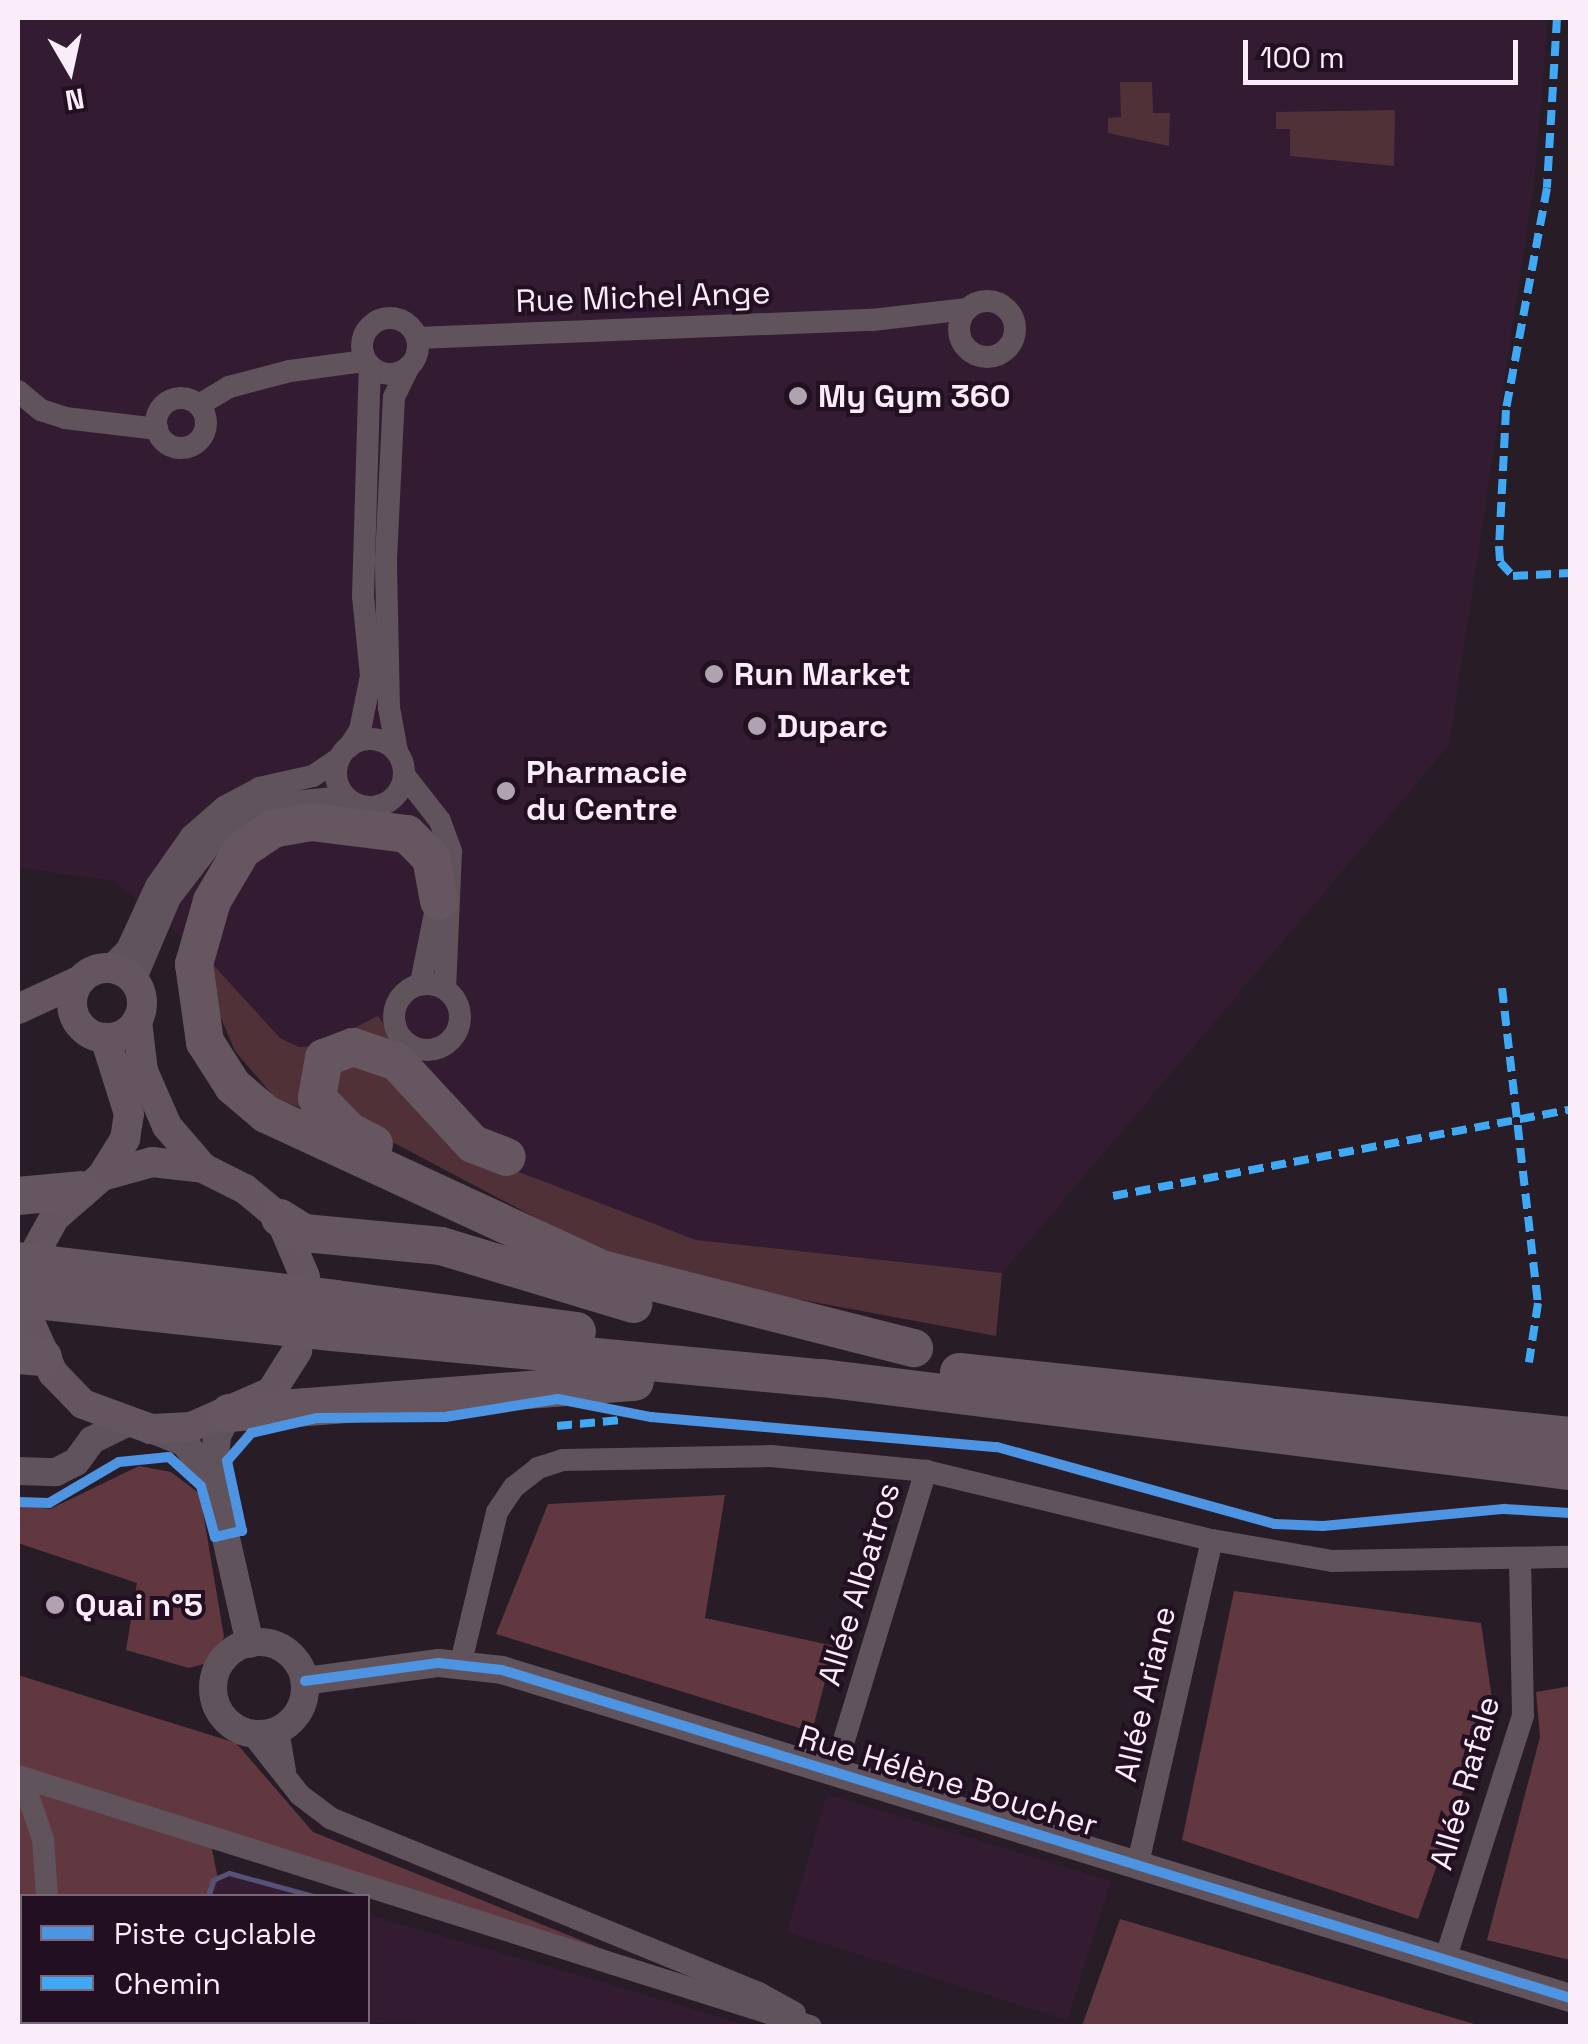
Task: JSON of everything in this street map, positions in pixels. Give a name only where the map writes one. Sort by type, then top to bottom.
[{"type":"highway","points":[[438,900],[431,858],[407,834],[311,822],[273,830],[242,850],[212,900],[198,938],[194,990],[206,1042],[250,1103],[635,1281],[914,1348]]},
{"type":"highway","points":[[449,1197],[349,1131],[318,1098],[324,1058],[353,1047],[398,1062],[473,1144],[507,1157]]},
{"type":"highway","points":[[18,1196],[91,1183]]},
{"type":"highway","points":[[280,1218],[304,1233],[441,1246],[643,1306],[1013,1360],[1087,1386]]},
{"type":"highway","points":[[27,1255],[334,1316],[1045,1409],[1570,1471]]},
{"type":"highway","points":[[27,1333],[334,1316],[1087,1386],[1570,1436]]},
{"type":"highway","points":[[229,1413],[611,1381],[1045,1409]]},
{"type":"main road","points":[[78,1022],[72,1000],[108,976]]},
{"type":"main road","points":[[18,1008],[108,976],[142,994],[138,1022],[152,1098],[203,1168]]},
{"type":"main road","points":[[18,1020],[44,1012],[78,1022],[105,1038],[129,1114],[125,1139],[27,1255]]},
{"type":"main road","points":[[105,1038],[138,1022]]},
{"type":"main road","points":[[91,1183],[152,1162],[203,1168],[245,1189],[280,1218],[306,1277]]},
{"type":"main road","points":[[27,1333],[65,1388],[138,1427],[191,1427],[229,1413],[271,1392],[297,1351]]},
{"type":"street","name":"Rue Michel Ange","points":[[417,338],[872,320],[968,310],[988,302],[1003,306],[1014,336],[991,356],[926,326],[872,320]]},
{"type":"street","points":[[962,342],[960,325],[968,310]]},
{"type":"street","points":[[346,797],[336,779],[368,702],[363,596],[366,355],[373,322],[392,317],[408,323],[417,338],[410,366],[394,398],[387,597],[389,708],[404,776],[440,820],[452,852],[445,988]]},
{"type":"street","points":[[366,355],[390,374],[410,366]]},
{"type":"street","points":[[158,419],[166,443],[182,448],[198,442],[202,416],[246,384],[366,355]]},
{"type":"street","points":[[18,391],[41,410],[102,419],[158,419],[180,398],[202,416]]},
{"type":"street","points":[[108,976],[128,949],[156,886],[202,826],[259,788],[313,776],[344,752],[379,740],[396,751]]},
{"type":"street","points":[[388,803],[404,776]]},
{"type":"street","points":[[108,976],[223,829],[270,804],[346,797],[366,807],[388,803],[430,834],[440,867],[438,900],[421,983],[397,1000],[393,1015],[396,1031],[421,1050],[445,1045],[460,1022],[459,1006],[445,988],[421,983]]},
{"type":"street","points":[[18,1457],[47,1462],[72,1444],[77,1426],[65,1388]]},
{"type":"street","points":[[229,1413],[217,1436],[213,1481],[250,1644]]},
{"type":"street","points":[[18,1471],[66,1467],[92,1440],[138,1427],[185,1444],[213,1481]]},
{"type":"street","points":[[461,1662],[498,1512],[514,1487],[538,1468],[564,1460],[771,1456],[926,1470],[1212,1540],[1332,1562],[1570,1557]]},
{"type":"street","name":"Allée Albatros","points":[[834,1773],[926,1470]]},
{"type":"street","name":"Allée Ariane","points":[[1138,1864],[1212,1540]]},
{"type":"street","name":"Allée Rafale","points":[[1445,1960],[1522,1715],[1520,1560]]},
{"type":"street","points":[[264,1732],[300,1710],[305,1681],[291,1655],[250,1644],[226,1656],[213,1685],[219,1711],[264,1732],[285,1775],[330,1818],[759,1993],[812,2026]]},
{"type":"street","name":"Rue Hélène Boucher","points":[[305,1681],[461,1662],[1570,1998]]},
{"type":"street","points":[[20,1777],[812,2026]]},
{"type":"street","points":[[20,1777],[43,1840],[46,1894]]},
{"type":"shaded area","points":[[18,18],[1548,18],[1534,184],[1449,745],[1002,1273],[696,1240],[472,1154],[320,1045],[299,1047],[280,1038],[208,959],[114,881],[18,867]]},
{"type":"shaded area","points":[[1120,82],[1152,82],[1153,113],[1170,113],[1169,146],[1108,133],[1108,118],[1121,117]]},
{"type":"shaded area","points":[[1395,110],[1394,166],[1290,156],[1290,129],[1276,129],[1276,112]]},
{"type":"shaded area","points":[[208,959],[280,1038],[299,1047],[320,1045],[378,1016],[398,1045],[420,1059],[472,1154],[696,1240],[1002,1273],[996,1336],[631,1268],[396,1144],[275,1098],[235,1051],[215,1004]]},
{"type":"shaded area","points":[[139,1466],[171,1472],[200,1494],[224,1637],[211,1662],[189,1668],[126,1650],[137,1583],[18,1543],[18,1504],[50,1509]]},
{"type":"shaded area","points":[[725,1495],[705,1618],[834,1646],[812,1732],[496,1634],[548,1504]]},
{"type":"shaded area","points":[[1234,1591],[1481,1623],[1493,1706],[1418,1919],[1182,1840]]},
{"type":"shaded area","points":[[18,1675],[236,1743],[313,1832],[625,1958],[209,1834],[218,1879],[213,1894],[20,1894],[20,2024],[175,2026],[18,2026]]},
{"type":"shaded area","points":[[1570,1686],[1570,1960],[1487,1940],[1540,1737],[1536,1692]]},
{"type":"shaded area","points":[[827,1794],[1111,1881],[1067,2020],[787,1932]]},
{"type":"shaded area","points":[[228,1874],[297,1894],[213,1894],[218,1879]]},
{"type":"shaded area","points":[[370,1916],[616,1986],[748,2026],[370,2023]]},
{"type":"shaded area","points":[[1120,1919],[1481,2026],[1082,2026]]},
{"type":"waterway","points":[[209,1894],[213,1880],[229,1873],[306,1894]]},
{"type":"waterway","points":[[179,2024],[183,2026]]},
{"type":"marked path","points":[[1557,18],[1547,188],[1506,410],[1499,546],[1500,562],[1513,576],[1570,573]]},
{"type":"marked path","points":[[1502,988],[1538,1303],[1529,1362]]},
{"type":"marked path","points":[[1113,1196],[1570,1110]]},
{"type":"marked path","points":[[557,1426],[621,1420]]},
{"type":"cycle path","points":[[18,1502],[49,1503],[119,1462],[169,1457],[201,1486],[215,1537],[242,1531],[227,1461],[251,1433],[317,1418],[445,1417],[558,1399],[651,1417],[997,1447],[1275,1524],[1323,1526],[1504,1509],[1570,1513]]},
{"type":"cycle path","points":[[305,1681],[439,1663],[502,1670],[1570,1998]]},
{"type":"place","name":"My Gym 360","points":[[798,396]]},
{"type":"place","name":"Run Market","points":[[714,674]]},
{"type":"place","name":"Duparc","points":[[757,726]]},
{"type":"place","name":"Pharmacie du Centre","points":[[506,791]]},
{"type":"place","name":"Quai n°5","points":[[55,1605]]}]
